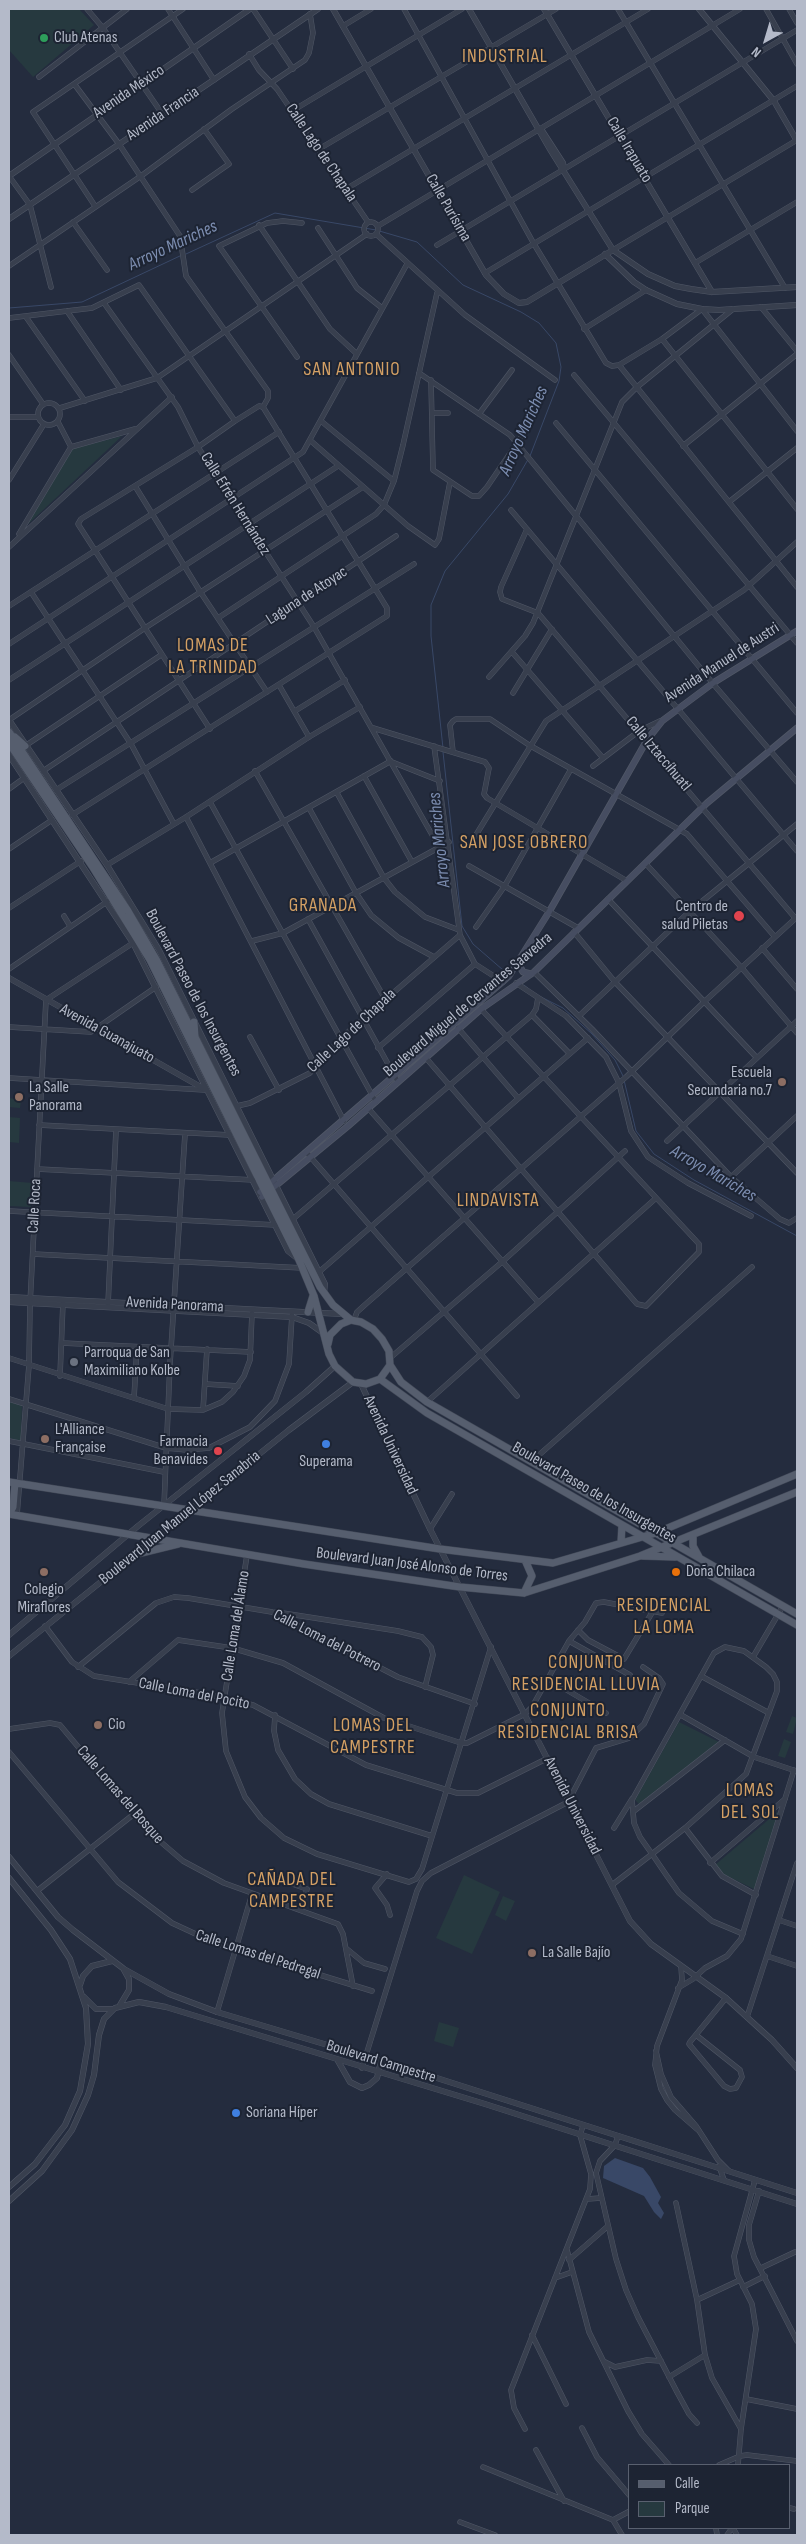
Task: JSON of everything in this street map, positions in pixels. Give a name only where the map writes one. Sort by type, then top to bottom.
[{"type":"main road","name":"Avenida Manuel de Austri","points":[[509,976],[549,912],[647,740],[662,720],[713,683],[797,631]]},
{"type":"main road","name":"Boulevard Miguel de Cervantes Saavedra","points":[[268,1189],[346,1123],[376,1102],[481,1009],[532,973],[703,807],[797,728]]},
{"type":"main road","points":[[9,732],[25,746]]},
{"type":"main road","name":"Boulevard Paseo de los Insurgentes","points":[[9,732],[134,921],[157,961],[226,1101],[300,1260],[314,1296],[328,1344]]},
{"type":"main road","name":"Boulevard Paseo de los Insurgentes","points":[[9,743],[136,934],[217,1095],[324,1293],[342,1314],[353,1320]]},
{"type":"main road","points":[[67,841],[69,833]]},
{"type":"main road","points":[[134,921],[145,928]]},
{"type":"main road","points":[[125,929],[136,934]]},
{"type":"main road","points":[[518,963],[523,972],[532,973]]},
{"type":"main road","name":"Boulevard Miguel de Cervantes Saavedra","points":[[346,1123],[394,1076],[509,976]]},
{"type":"main road","points":[[502,982],[513,985]]},
{"type":"main road","points":[[194,1022],[195,1039]]},
{"type":"main road","points":[[308,1312],[314,1296]]},
{"type":"main road","points":[[353,1320],[367,1326],[378,1334],[386,1346],[390,1361],[380,1378],[361,1384],[353,1382],[335,1366],[328,1344],[336,1328],[353,1320]]},
{"type":"main road","name":"Boulevard Paseo de los Insurgentes","points":[[390,1361],[402,1382],[427,1402],[797,1614]]},
{"type":"main road","name":"Boulevard Paseo de los Insurgentes","points":[[380,1378],[427,1413],[797,1625]]},
{"type":"main road","name":"Boulevard Juan José Alonso de Torres","points":[[15,1483],[440,1549],[525,1560],[560,1561],[656,1533],[797,1474]]},
{"type":"main road","points":[[9,1514],[13,1507],[15,1483]]},
{"type":"main road","name":"Boulevard Juan José Alonso de Torres","points":[[9,1514],[247,1555],[460,1587],[524,1593],[640,1556],[797,1492]]},
{"type":"main road","points":[[621,1543],[622,1524]]},
{"type":"main road","points":[[693,1535],[693,1546],[699,1558]]},
{"type":"main road","points":[[137,1554],[180,1544]]},
{"type":"main road","points":[[640,1556],[677,1557]]},
{"type":"main road","points":[[524,1593],[532,1576],[525,1560]]},
{"type":"street","points":[[88,9],[121,53],[163,115]]},
{"type":"street","points":[[39,77],[127,9]]},
{"type":"street","points":[[168,9],[214,80]]},
{"type":"street","points":[[95,206],[32,112],[75,85],[183,9]]},
{"type":"street","points":[[252,9],[293,69]]},
{"type":"street","name":"Avenida México","points":[[9,176],[194,47],[252,9]]},
{"type":"street","name":"Avenida Francia","points":[[9,219],[214,80],[249,54],[318,9]]},
{"type":"street","name":"Calle Purísima","points":[[334,9],[485,273],[504,294],[521,303],[532,300],[613,250]]},
{"type":"street","points":[[343,26],[371,9]]},
{"type":"street","points":[[404,9],[534,244],[584,329],[608,364],[619,365],[662,339],[702,309]]},
{"type":"street","points":[[292,111],[462,9]]},
{"type":"street","points":[[469,9],[540,129],[563,163],[564,169],[613,250],[662,281],[691,289],[712,292],[797,287]]},
{"type":"street","points":[[319,149],[492,46],[546,11],[556,9]]},
{"type":"street","points":[[618,9],[785,288]]},
{"type":"street","points":[[346,189],[648,9]]},
{"type":"street","points":[[613,250],[797,140],[774,101],[699,9]]},
{"type":"street","points":[[376,234],[378,227],[488,159],[597,96],[740,9]]},
{"type":"street","points":[[766,9],[797,64]]},
{"type":"street","points":[[788,9],[797,24]]},
{"type":"street","name":"Calle Irapuato","points":[[546,11],[712,292]]},
{"type":"street","points":[[9,266],[42,245],[95,206],[141,176],[204,129],[305,60],[309,53],[312,33],[310,14]]},
{"type":"street","points":[[437,245],[797,30]]},
{"type":"street","name":"Calle Lago de Chapala","points":[[249,54],[259,70],[272,83],[346,189],[366,228]]},
{"type":"street","points":[[75,85],[119,144],[180,236],[186,276],[268,391],[268,398],[263,407]]},
{"type":"street","points":[[485,273],[797,86]]},
{"type":"street","points":[[192,190],[229,164],[204,129]]},
{"type":"street","points":[[9,176],[30,205],[42,245],[51,287]]},
{"type":"street","points":[[695,263],[797,202]]},
{"type":"street","points":[[297,357],[219,246],[259,226],[276,221],[302,223]]},
{"type":"street","points":[[73,222],[107,270]]},
{"type":"street","points":[[60,408],[157,378],[336,256],[366,228],[375,222],[378,227]]},
{"type":"street","points":[[259,226],[330,330],[357,354]]},
{"type":"street","points":[[318,228],[357,288],[382,308]]},
{"type":"street","points":[[366,228],[376,234],[437,292],[483,329],[555,380]]},
{"type":"street","points":[[605,254],[634,282],[646,290],[677,304],[702,309],[797,305]]},
{"type":"street","points":[[9,644],[306,449],[407,264]]},
{"type":"street","points":[[9,318],[86,309],[104,303],[138,285],[235,421]]},
{"type":"street","points":[[584,329],[646,290]]},
{"type":"street","points":[[218,618],[282,577],[384,505],[394,481],[437,292]]},
{"type":"street","name":"Calle Efrén Hernández","points":[[104,303],[172,397],[198,446],[330,653],[440,847]]},
{"type":"street","points":[[683,446],[797,352],[761,307]]},
{"type":"street","points":[[702,309],[797,431]]},
{"type":"street","points":[[489,677],[530,630],[622,402],[637,387],[734,309]]},
{"type":"street","points":[[67,311],[121,390]]},
{"type":"street","points":[[26,317],[85,400]]},
{"type":"street","points":[[662,339],[797,509]]},
{"type":"street","points":[[9,355],[43,404]]},
{"type":"street","points":[[619,365],[797,587]]},
{"type":"street","points":[[480,414],[512,370]]},
{"type":"street","points":[[419,373],[506,431],[797,782]]},
{"type":"street","points":[[574,375],[797,643]]},
{"type":"street","points":[[431,380],[433,470],[472,496],[479,496],[517,445],[532,421]]},
{"type":"street","points":[[9,547],[136,428],[172,397]]},
{"type":"street","points":[[54,403],[60,408],[61,415],[58,422],[51,425],[44,424],[38,417],[38,410],[43,404],[54,403]]},
{"type":"street","points":[[210,729],[79,526],[79,522],[259,406],[263,407]]},
{"type":"street","points":[[72,815],[330,653],[384,618],[388,612],[263,407]]},
{"type":"street","points":[[432,413],[448,413]]},
{"type":"street","points":[[9,417],[38,417]]},
{"type":"street","points":[[321,421],[394,481]]},
{"type":"street","points":[[58,422],[71,447]]},
{"type":"street","points":[[556,423],[797,713]]},
{"type":"street","points":[[9,480],[44,424]]},
{"type":"street","points":[[16,540],[71,447],[136,428]]},
{"type":"street","points":[[9,606],[279,432]]},
{"type":"street","points":[[311,441],[384,505],[431,542],[437,544],[450,482]]},
{"type":"street","points":[[729,502],[797,448]]},
{"type":"street","points":[[9,680],[338,466]]},
{"type":"street","points":[[136,486],[201,593],[267,692]]},
{"type":"street","points":[[9,720],[145,628],[363,487]]},
{"type":"street","points":[[511,510],[797,851]]},
{"type":"street","points":[[527,529],[500,592],[502,599],[508,604],[538,613]]},
{"type":"street","name":"Laguna de Atoyac","points":[[43,771],[396,536]]},
{"type":"street","points":[[471,843],[496,804],[529,745],[546,721],[749,586],[775,559],[796,544]]},
{"type":"street","points":[[56,790],[414,564]]},
{"type":"street","points":[[31,592],[146,769],[174,824]]},
{"type":"street","name":"Calle Iztaccíhuatl","points":[[538,613],[797,919]]},
{"type":"street","points":[[513,693],[552,629]]},
{"type":"street","points":[[512,652],[603,758]]},
{"type":"street","points":[[25,746],[161,655]]},
{"type":"street","points":[[295,711],[345,680]]},
{"type":"street","points":[[279,685],[310,737]]},
{"type":"street","points":[[107,865],[360,707]]},
{"type":"street","points":[[450,751],[450,725],[456,719],[485,717],[616,796],[680,830],[695,842],[775,937]]},
{"type":"street","name":"Boulevard Paseo de los Insurgentes","points":[[9,720],[107,865],[159,950],[237,1106],[268,1189],[276,1225],[288,1251],[300,1260]]},
{"type":"street","points":[[593,766],[639,731],[662,720]]},
{"type":"street","points":[[372,728],[487,763],[490,768],[484,794],[496,804],[627,882]]},
{"type":"street","points":[[434,746],[449,842],[460,932],[475,964],[502,982]]},
{"type":"street","name":"Boulevard Paseo de los Insurgentes","points":[[9,754],[134,943],[206,1090],[254,1180],[268,1189],[293,1219],[326,1287],[324,1293]]},
{"type":"street","points":[[210,863],[283,820],[337,793],[390,761],[440,782]]},
{"type":"street","points":[[476,927],[504,887],[570,769]]},
{"type":"street","points":[[255,771],[385,999]]},
{"type":"street","points":[[364,776],[412,862]]},
{"type":"street","points":[[9,789],[24,778]]},
{"type":"street","points":[[337,793],[384,878],[395,892],[414,910],[460,932]]},
{"type":"street","points":[[210,802],[376,1102]]},
{"type":"street","points":[[309,808],[356,893],[384,927],[399,938],[434,957]]},
{"type":"street","points":[[186,817],[346,1123]]},
{"type":"street","points":[[9,849],[52,820]]},
{"type":"street","points":[[579,1016],[689,912],[797,824]]},
{"type":"street","points":[[252,941],[283,933],[449,842]]},
{"type":"street","points":[[9,908],[80,861]]},
{"type":"street","points":[[646,864],[741,967],[797,1033]]},
{"type":"street","points":[[469,866],[549,912],[576,930],[615,982],[668,1036],[767,1144],[797,1173]]},
{"type":"street","points":[[608,899],[705,1000],[757,1058]]},
{"type":"street","points":[[9,969],[108,901]]},
{"type":"street","points":[[64,916],[70,926]]},
{"type":"street","points":[[308,919],[398,1082]]},
{"type":"street","points":[[353,1320],[357,1312],[632,1072],[705,1000],[797,919]]},
{"type":"street","name":"Calle Lago de Chapala","points":[[237,1106],[244,1106],[279,1090],[317,1067],[341,1038],[460,932]]},
{"type":"street","points":[[46,1000],[134,943]]},
{"type":"street","points":[[762,948],[797,989]]},
{"type":"street","points":[[378,1048],[475,964]]},
{"type":"street","points":[[532,973],[579,1016],[732,1177],[775,1216],[785,1222],[792,1222],[797,1218]]},
{"type":"street","name":"Avenida Guanajuato","points":[[9,978],[206,1090]]},
{"type":"street","points":[[513,985],[566,1016],[606,1057],[620,1082],[631,1131],[648,1157],[688,1182],[751,1216]]},
{"type":"street","points":[[9,1027],[86,1033],[97,1029],[156,987]]},
{"type":"street","points":[[293,1219],[532,1015],[536,1010],[538,998]]},
{"type":"street","name":"Calle Roca","points":[[18,1516],[15,1483],[24,1444],[46,1000]]},
{"type":"street","points":[[426,1058],[637,1304],[646,1306],[699,1252],[700,1248],[696,1240],[655,1199],[481,1009]]},
{"type":"street","points":[[532,1015],[569,1054]]},
{"type":"street","points":[[668,1142],[719,1092],[797,1021]]},
{"type":"street","points":[[458,1028],[518,1098]]},
{"type":"street","points":[[250,1037],[279,1090]]},
{"type":"street","points":[[319,1272],[588,1038]]},
{"type":"street","points":[[9,1078],[206,1090],[237,1106]]},
{"type":"street","points":[[368,1108],[463,1219],[538,1302]]},
{"type":"street","points":[[732,1177],[797,1116]]},
{"type":"street","points":[[39,1125],[230,1135]]},
{"type":"street","points":[[108,1304],[116,1130]]},
{"type":"street","points":[[164,1506],[164,1472],[171,1348],[185,1134]]},
{"type":"street","points":[[390,1361],[444,1310],[502,1262],[625,1150]]},
{"type":"street","points":[[308,1155],[336,1184],[517,1396]]},
{"type":"street","points":[[37,1169],[183,1178],[254,1180]]},
{"type":"street","points":[[427,1402],[655,1199]]},
{"type":"street","points":[[9,1211],[276,1225]]},
{"type":"street","points":[[33,1254],[303,1268]]},
{"type":"street","points":[[530,1462],[752,1266]]},
{"type":"street","name":"Avenida Panorama","points":[[9,1296],[63,1306],[108,1304]]},
{"type":"street","points":[[60,1376],[63,1298]]},
{"type":"street","name":"Avenida Panorama","points":[[9,1302],[63,1298],[108,1304],[174,1308],[292,1314],[308,1312],[342,1314]]},
{"type":"street","points":[[9,1358],[60,1376],[168,1409],[202,1410],[222,1402],[238,1386],[248,1366],[251,1352],[252,1312]]},
{"type":"street","points":[[9,1399],[166,1448],[187,1450],[208,1448],[239,1434],[261,1417],[275,1401],[285,1379],[289,1364],[292,1314]]},
{"type":"street","name":"Avenida Panorama","points":[[292,1314],[309,1323],[325,1335]]},
{"type":"street","points":[[62,1343],[251,1352]]},
{"type":"street","points":[[134,1398],[137,1347]]},
{"type":"street","points":[[202,1410],[207,1349]]},
{"type":"street","name":"Boulevard Juan Manuel López Sanabria","points":[[9,1635],[164,1506],[306,1392],[335,1366]]},
{"type":"street","name":"Boulevard Juan Manuel López Sanabria","points":[[9,1656],[318,1406],[353,1382]]},
{"type":"street","points":[[205,1384],[238,1386]]},
{"type":"street","name":"Avenida Universidad","points":[[361,1384],[440,1549],[636,1930],[681,1966],[726,1998],[797,2068]]},
{"type":"street","points":[[9,1441],[164,1472]]},
{"type":"street","points":[[430,1529],[452,1494]]},
{"type":"street","name":"Calle Loma del Álamo","points":[[247,1555],[224,1698],[222,1732],[226,1752],[245,1797],[261,1818],[284,1838],[298,1846],[409,1882],[414,1881],[422,1869],[432,1836]]},
{"type":"street","name":"Calle Loma del Potrero","points":[[78,1667],[164,1599],[188,1598],[272,1612],[398,1677],[475,1704]]},
{"type":"street","points":[[130,1682],[178,1640],[232,1648],[283,1663],[384,1718],[461,1743],[470,1742],[525,1714],[532,1707],[569,1641],[598,1602],[662,1613]]},
{"type":"street","points":[[753,1657],[783,1606]]},
{"type":"street","points":[[578,1630],[588,1640],[624,1659],[653,1611]]},
{"type":"street","points":[[272,1612],[422,1637],[431,1647],[433,1655],[425,1686]]},
{"type":"street","points":[[300,1625],[304,1616]]},
{"type":"street","name":"Calle Loma del Pocito","points":[[45,1626],[78,1667],[94,1676],[224,1698],[253,1705],[366,1765],[464,1795],[478,1793],[548,1758]]},
{"type":"street","points":[[569,1641],[630,1675]]},
{"type":"street","points":[[274,1715],[274,1731],[278,1750],[295,1778],[311,1794],[329,1804],[432,1836],[475,1704],[491,1647]]},
{"type":"street","points":[[612,1885],[741,1781],[754,1757],[777,1691],[777,1682],[773,1674],[753,1657],[732,1648],[725,1647],[714,1653],[681,1716],[614,1828]]},
{"type":"street","points":[[362,2068],[422,1881],[430,1873],[570,1800],[596,1748],[629,1738],[640,1730],[662,1689],[662,1681],[643,1667]]},
{"type":"street","points":[[701,1676],[769,1713]]},
{"type":"street","points":[[548,1679],[606,1713]]},
{"type":"street","points":[[678,1988],[697,1976],[705,1968],[727,1956],[738,1944],[743,1934],[796,1771],[754,1757],[681,1716]]},
{"type":"street","name":"Calle Lomas del Bosque","points":[[9,1729],[50,1723],[60,1725],[148,1832],[182,1861],[201,1873],[252,1894],[338,1924],[344,1934],[353,1986]]},
{"type":"street","points":[[634,1811],[725,1740]]},
{"type":"street","name":"Calle Lomas del Pedregal","points":[[9,1752],[118,1882],[172,1923],[194,1934],[236,1949],[372,1992]]},
{"type":"street","points":[[710,1863],[761,1821],[787,1796]]},
{"type":"street","points":[[632,1798],[636,1829],[652,1854],[690,1904],[712,1921],[743,1934]]},
{"type":"street","points":[[37,1891],[134,1814]]},
{"type":"street","points":[[685,1828],[710,1863],[722,1876],[756,1895]]},
{"type":"street","name":"Boulevard Campestre","points":[[9,1858],[66,1924],[112,1961],[169,1994],[216,2012],[381,2061],[797,2193]]},
{"type":"street","points":[[747,2017],[779,1920],[795,1879],[797,1862]]},
{"type":"street","points":[[387,1874],[375,1888],[390,1915]]},
{"type":"street","points":[[266,1875],[307,1889],[302,1910]]},
{"type":"street","points":[[9,1878],[70,1959],[84,1997],[88,2021],[88,2056],[74,2108],[45,2152],[9,2187]]},
{"type":"street","points":[[216,2012],[252,1894]]},
{"type":"street","points":[[779,1920],[797,1926]]},
{"type":"street","points":[[347,1949],[364,1962],[385,1969]]},
{"type":"street","points":[[767,1956],[797,1966]]},
{"type":"street","points":[[80,1985],[83,1976],[92,1966],[112,1961]]},
{"type":"street","points":[[681,1966],[683,1974],[656,2051],[655,2065],[661,2089],[675,2110],[698,2130],[718,2160],[729,2171]]},
{"type":"street","points":[[10,2197],[47,2165],[72,2130],[88,2095],[94,2075],[101,2026],[129,1990],[129,1979],[124,1969]]},
{"type":"street","points":[[84,1997],[92,2006],[100,2010],[117,2007]]},
{"type":"street","points":[[696,2034],[740,2070],[742,2074],[741,2082],[736,2088],[730,2089],[724,2086],[690,2045],[696,2034],[726,1998]]},
{"type":"street","name":"Boulevard Campestre","points":[[117,2007],[139,2002],[166,2007],[615,2145],[797,2204]]},
{"type":"street","points":[[338,2060],[350,2082],[357,2087],[369,2086],[379,2072],[381,2061]]},
{"type":"street","points":[[525,2429],[514,2408],[511,2390],[586,2199],[591,2174],[580,2135],[583,2126]]},
{"type":"street","points":[[618,2136],[615,2145],[603,2156],[598,2166],[596,2178],[608,2226],[626,2290],[669,2377],[690,2414],[698,2422]]},
{"type":"street","points":[[718,2160],[724,2180]]},
{"type":"street","points":[[738,2464],[741,2429],[756,2329],[752,2304],[734,2263],[738,2240],[755,2180]]},
{"type":"street","points":[[759,2191],[749,2225],[749,2240],[760,2268],[797,2341]]},
{"type":"street","points":[[586,2199],[601,2198]]},
{"type":"street","points":[[676,2202],[697,2300],[705,2355],[712,2378],[741,2429]]},
{"type":"street","points":[[569,2260],[608,2226]]},
{"type":"street","points":[[738,2240],[749,2240]]},
{"type":"street","points":[[566,2249],[589,2332],[642,2434],[669,2464]]},
{"type":"street","points":[[760,2268],[795,2252]]},
{"type":"street","points":[[555,2278],[572,2272]]},
{"type":"street","points":[[743,2287],[764,2276]]},
{"type":"street","points":[[697,2300],[740,2280]]},
{"type":"street","points":[[532,2335],[566,2404]]},
{"type":"street","points":[[647,2360],[654,2347]]},
{"type":"street","points":[[669,2377],[705,2355]]},
{"type":"street","points":[[603,2361],[615,2367],[647,2360],[661,2361]]},
{"type":"street","points":[[746,2399],[797,2409]]},
{"type":"street","points":[[582,2428],[596,2457],[628,2494]]},
{"type":"street","points":[[536,2450],[564,2501]]},
{"type":"street","points":[[721,2464],[740,2456],[797,2461]]},
{"type":"street","points":[[483,2467],[613,2520],[622,2535]]},
{"type":"street","points":[[613,2520],[628,2512]]},
{"type":"street","points":[[460,2522],[495,2535]]},
{"type":"green space","name":"Club Atenas","points":[[9,9],[79,9],[94,25],[33,77],[9,50]]},
{"type":"green space","points":[[122,436],[24,528],[68,450]]},
{"type":"green space","points":[[9,1098],[21,1100],[20,1108],[9,1107]]},
{"type":"green space","points":[[9,1117],[20,1118],[19,1143],[9,1142]]},
{"type":"green space","points":[[9,1181],[33,1183],[31,1207],[9,1206]]},
{"type":"green space","points":[[9,1402],[22,1405],[21,1441],[9,1438]]},
{"type":"green space","points":[[792,1716],[797,1718],[793,1734],[786,1732]]},
{"type":"green space","points":[[679,1722],[719,1742],[639,1804],[635,1800]]},
{"type":"green space","points":[[784,1739],[791,1742],[785,1758],[778,1756]]},
{"type":"green space","points":[[781,1809],[756,1890],[725,1875],[715,1865]]},
{"type":"green space","points":[[464,1875],[500,1892],[472,1954],[436,1938]]},
{"type":"green space","points":[[503,1896],[515,1901],[506,1921],[495,1915]]},
{"type":"green space","points":[[439,2022],[459,2028],[453,2047],[434,2041]]},
{"type":"water","points":[[615,2158],[643,2168],[650,2177],[661,2197],[658,2203],[664,2213],[661,2219],[644,2196],[603,2178],[604,2166]]},
{"type":"waterway","name":"Arroyo Mariches","points":[[186,254],[275,213],[376,230],[417,242],[463,285],[521,312],[539,323],[556,343],[561,367],[559,381],[530,456],[508,494],[445,571],[431,605],[431,636],[443,748]]},
{"type":"waterway","name":"Arroyo Mariches","points":[[9,308],[82,302],[182,255]]},
{"type":"waterway","name":"Arroyo Mariches","points":[[443,752],[462,926],[473,944],[503,970]]},
{"type":"waterway","name":"Arroyo Mariches","points":[[524,985],[530,990]]},
{"type":"waterway","name":"Arroyo Mariches","points":[[539,996],[563,1008],[592,1034],[615,1060],[623,1076]]},
{"type":"waterway","name":"Arroyo Mariches","points":[[624,1080],[636,1131],[654,1154],[694,1180],[797,1236]]},
{"type":"place","name":"Club Atenas","points":[[44,38]]},
{"type":"place","name":"Centro de salud Piletas","points":[[739,916]]},
{"type":"place","name":"Escuela Secundaria no.7","points":[[782,1082]]},
{"type":"place","name":"La Salle Panorama","points":[[19,1097]]},
{"type":"place","name":"Parroqua de San Maximiliano Kolbe","points":[[74,1362]]},
{"type":"place","name":"L'Alliance Française","points":[[45,1439]]},
{"type":"place","name":"Superama","points":[[326,1444]]},
{"type":"place","name":"Farmacia Benavides","points":[[218,1451]]},
{"type":"place","name":"Colegio Miraflores","points":[[44,1572]]},
{"type":"place","name":"Doña Chilaca","points":[[676,1572]]},
{"type":"place","name":"Cio","points":[[98,1725]]},
{"type":"place","name":"La Salle Bajío","points":[[532,1953]]},
{"type":"place","name":"Soriana Híper","points":[[236,2113]]},
{"type":"district","name":"INDUSTRIAL","points":[[505,57]]},
{"type":"district","name":"SAN ANTONIO","points":[[352,370]]},
{"type":"district","name":"LOMAS DE LA TRINIDAD","points":[[213,657]]},
{"type":"district","name":"SAN JOSE OBRERO","points":[[524,843]]},
{"type":"district","name":"GRANADA","points":[[323,906]]},
{"type":"district","name":"LINDAVISTA","points":[[498,1201]]},
{"type":"district","name":"RESIDENCIAL LA LOMA","points":[[664,1617]]},
{"type":"district","name":"CONJUNTO RESIDENCIAL LLUVIA","points":[[586,1674]]},
{"type":"district","name":"CONJUNTO RESIDENCIAL BRISA","points":[[568,1722]]},
{"type":"district","name":"LOMAS DEL CAMPESTRE","points":[[373,1737]]},
{"type":"district","name":"LOMAS DEL SOL","points":[[750,1802]]},
{"type":"district","name":"CAÑADA DEL CAMPESTRE","points":[[292,1891]]}]
